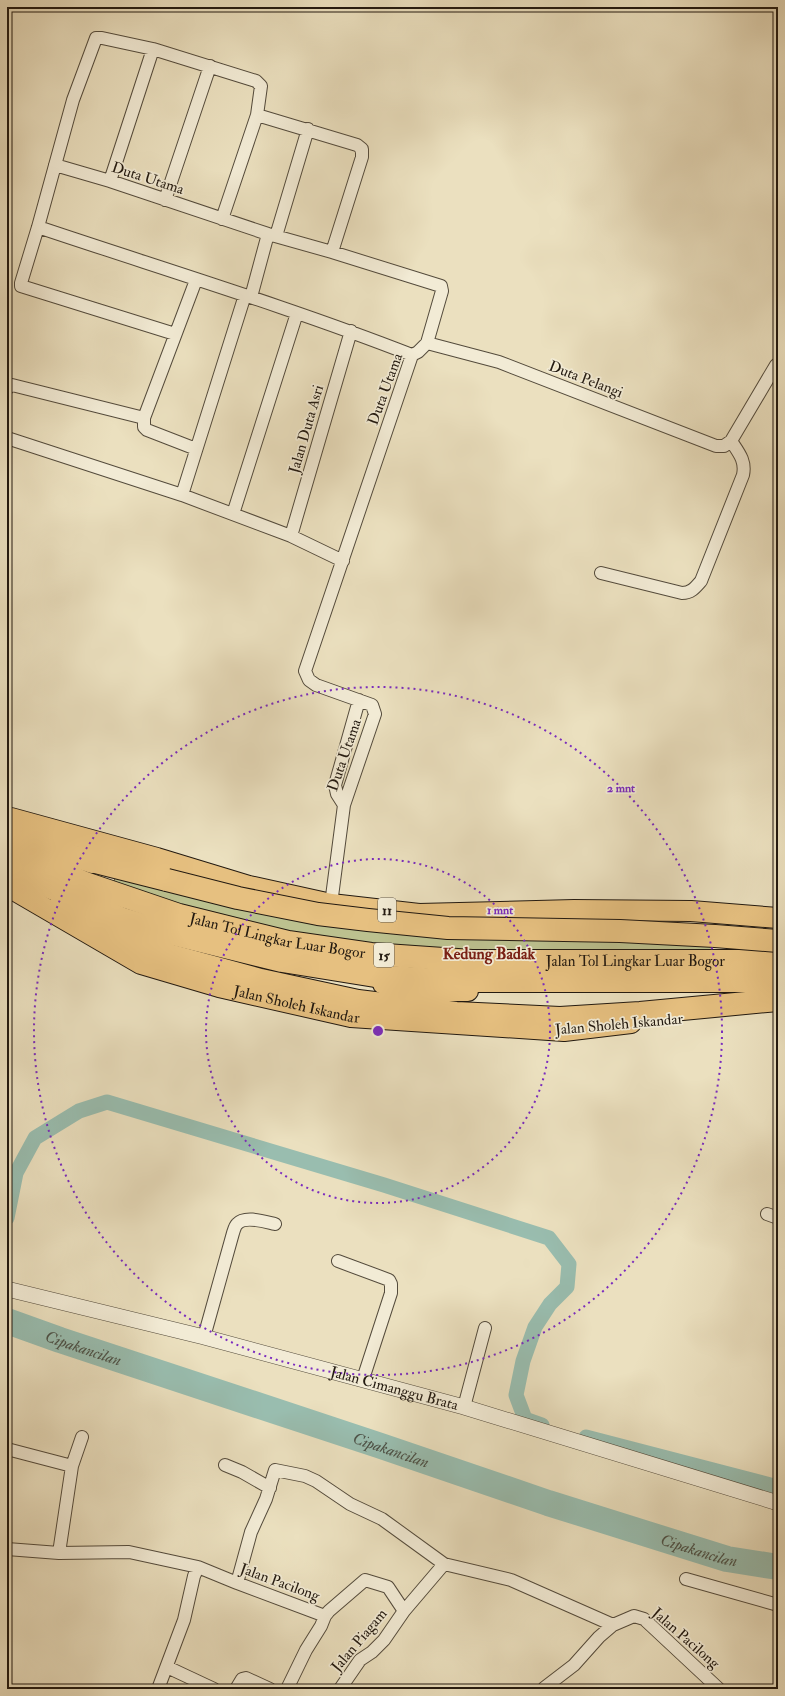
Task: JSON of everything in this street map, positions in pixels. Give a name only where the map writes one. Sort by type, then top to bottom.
[{"type":"highway","name":"11","points":[[7,818],[157,858],[249,886],[331,904],[420,914],[574,910],[691,911],[778,918]]},
{"type":"highway","points":[[7,828],[76,857],[153,885],[238,906],[314,922],[443,936],[778,940]]},
{"type":"highway","name":"Jalan Tol Lingkar Luar Bogor","points":[[7,847],[85,882],[178,916],[288,942],[370,954],[472,960],[778,961]]},
{"type":"highway","points":[[76,857],[238,898],[318,914],[368,920],[448,928],[620,931],[778,940]]},
{"type":"highway","name":"Jalan Tol Lingkar Luar Bogor","points":[[7,869],[123,919],[173,934],[282,960],[375,976],[455,981],[778,981]]},
{"type":"highway","name":"Jalan Sholeh Iskandar","points":[[7,880],[154,939],[421,991],[778,988]]},
{"type":"highway","name":"Jalan Sholeh Iskandar","points":[[7,886],[141,964],[219,987],[351,1017],[564,1032],[687,1017],[778,1009]]},
{"type":"highway","points":[[33,891],[100,928],[169,955],[261,980],[358,1001],[456,1013],[560,1018],[640,1013],[778,1000]]},
{"type":"street","points":[[174,334],[21,286],[73,100],[96,38],[153,49],[210,66],[259,83],[262,88],[257,115],[222,219]]},
{"type":"street","points":[[110,181],[153,49]]},
{"type":"street","points":[[165,200],[210,66]]},
{"type":"street","points":[[257,115],[308,129],[357,145],[362,149],[363,153],[332,252]]},
{"type":"street","points":[[182,495],[248,296],[272,235],[308,129]]},
{"type":"street","name":"Duta Utama","points":[[55,165],[110,181],[272,235],[441,286],[442,291],[427,343],[418,352],[412,355],[305,671],[309,680],[316,685],[372,705],[375,714],[344,805],[331,904]]},
{"type":"street","points":[[38,227],[351,331],[412,355]]},
{"type":"street","points":[[196,280],[174,334],[144,418],[144,425],[147,430],[196,449]]},
{"type":"street","points":[[233,514],[297,314]]},
{"type":"street","name":"Jalan Duta Asri","points":[[291,536],[351,331]]},
{"type":"street","name":"Duta Pelangi","points":[[427,343],[500,362],[716,446],[724,446],[731,441]]},
{"type":"street","points":[[601,573],[682,593],[688,593],[701,581],[738,491],[744,472],[743,460],[731,441],[778,364]]},
{"type":"street","points":[[7,389],[9,385],[12,385],[144,418]]},
{"type":"street","points":[[7,438],[182,495],[291,536],[343,561]]},
{"type":"street","name":"Duta Utama","points":[[344,805],[337,794],[335,784],[359,700]]},
{"type":"street","points":[[204,1337],[232,1232],[237,1223],[243,1220],[257,1220],[275,1224]]},
{"type":"street","points":[[338,1261],[389,1280],[391,1284],[391,1293],[363,1379]]},
{"type":"street","name":"Jalan Cimanggu Brata","points":[[7,1289],[204,1337],[464,1407],[778,1503]]},
{"type":"street","points":[[464,1407],[485,1328]]},
{"type":"street","points":[[59,1552],[72,1466],[82,1437]]},
{"type":"street","points":[[7,1449],[72,1466]]},
{"type":"street","points":[[225,1466],[242,1472],[270,1488]]},
{"type":"street","points":[[238,1583],[251,1532],[262,1510],[275,1470],[305,1476],[316,1481],[350,1504],[382,1519],[444,1564],[511,1580],[613,1625]]},
{"type":"street","name":"Jalan Pacilong","points":[[7,1549],[59,1552],[129,1552],[198,1567],[325,1616],[329,1610],[365,1580],[388,1587],[404,1611]]},
{"type":"street","points":[[404,1611],[444,1564]]},
{"type":"street","points":[[158,1689],[168,1667],[184,1620],[194,1576],[198,1567]]},
{"type":"street","points":[[686,1579],[778,1605]]},
{"type":"street","name":"Jalan Piagam","points":[[340,1689],[360,1660],[372,1652],[384,1640],[404,1611]]},
{"type":"street","points":[[287,1689],[325,1616]]},
{"type":"street","name":"Jalan Pacilong","points":[[544,1688],[574,1665],[599,1637],[613,1625],[634,1616],[644,1619],[719,1689]]},
{"type":"street","points":[[168,1667],[214,1689]]},
{"type":"street","points":[[236,1689],[242,1679],[246,1678],[270,1689]]},
{"type":"green space","points":[[118,872],[711,940],[715,981],[455,981],[101,909]]},
{"type":"waterway","points":[[7,1218],[16,1173],[35,1138],[79,1111],[107,1102],[384,1185],[549,1238],[569,1264],[567,1287],[550,1304],[535,1327],[523,1361],[516,1395],[525,1419],[542,1425]]},
{"type":"waterway","name":"Cipakancilan","points":[[7,1321],[548,1503],[727,1559],[778,1567]]},
{"type":"waterway","points":[[586,1437],[778,1487]]},
{"type":"district","name":"Kedung Badak","points":[[489,953]]}]
